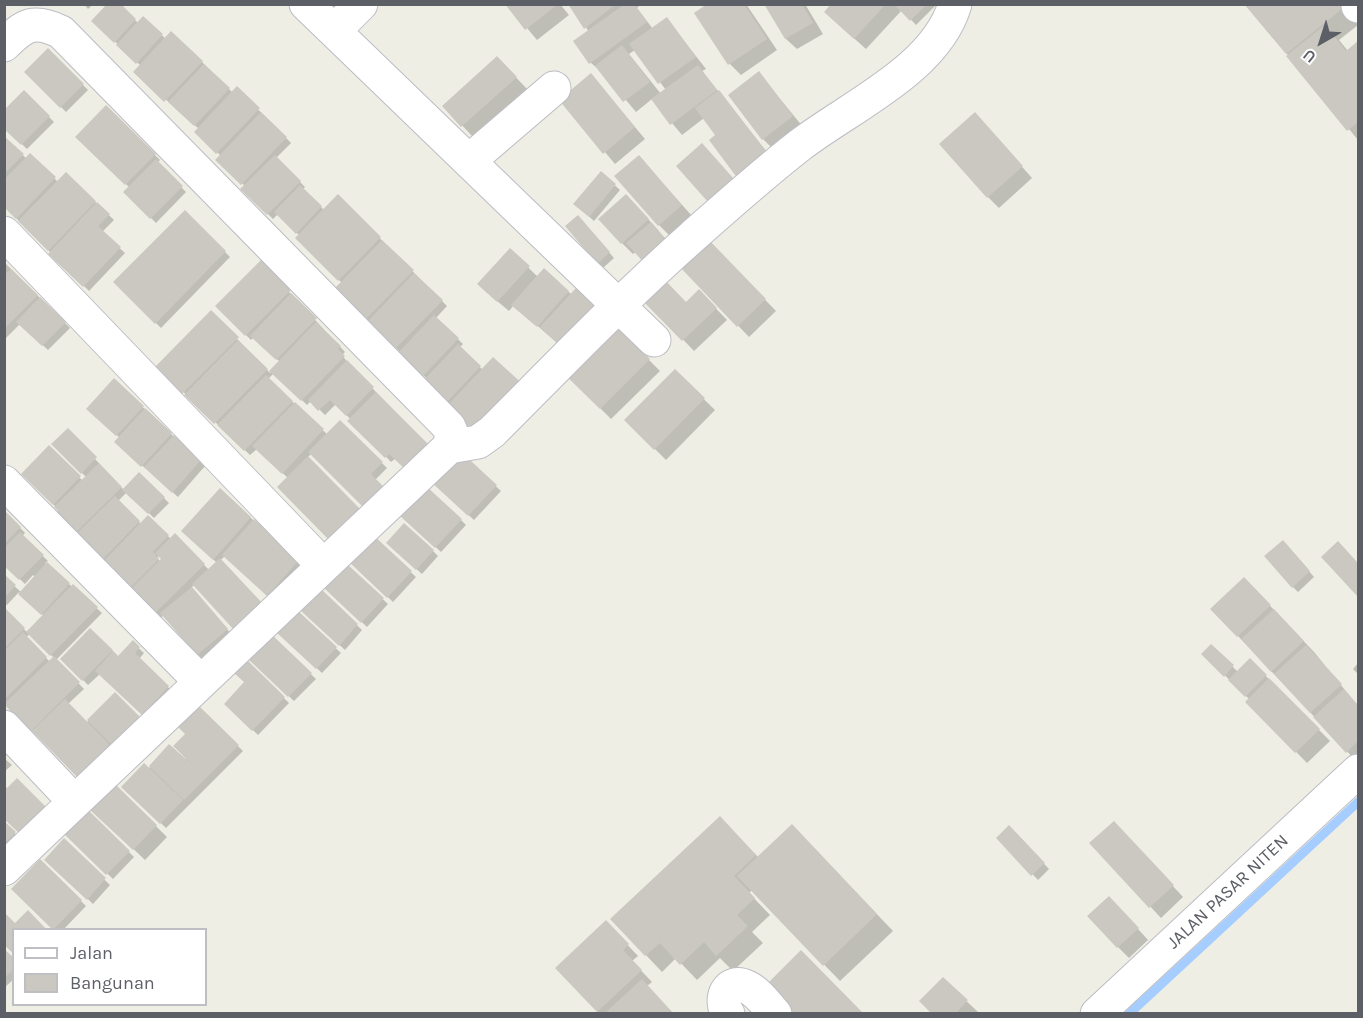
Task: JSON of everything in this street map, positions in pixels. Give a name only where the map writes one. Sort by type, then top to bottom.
[{"type":"street","points":[[306,4],[620,304],[654,340]]},
{"type":"street","points":[[335,30],[361,4]]},
{"type":"street","points":[[4,869],[449,447],[478,442],[492,432],[620,304],[693,236],[800,145],[898,78],[924,54],[946,28],[955,4]]},
{"type":"street","points":[[4,45],[21,28],[34,24],[46,25],[61,32],[449,427],[452,434],[449,447]]},
{"type":"street","points":[[470,160],[554,88]]},
{"type":"street","points":[[4,233],[322,565]]},
{"type":"street","points":[[4,482],[200,681]]},
{"type":"street","points":[[4,727],[74,801]]},
{"type":"street","name":"JALAN PASAR NITEN","points":[[1097,1014],[1359,771]]},
{"type":"street","points":[[729,1014],[724,1008],[724,994],[731,985],[736,984],[749,988],[775,1014]]},
{"type":"building","points":[[107,4],[121,4],[136,19],[114,43],[91,21]]},
{"type":"building","points":[[505,4],[558,4],[525,30]]},
{"type":"building","points":[[568,4],[616,4],[584,29]]},
{"type":"building","points":[[625,4],[634,4],[647,22],[589,64],[573,41]]},
{"type":"building","points":[[707,4],[744,4],[767,39],[728,65],[694,13]]},
{"type":"building","points":[[764,4],[802,4],[813,23],[785,39]]},
{"type":"building","points":[[831,4],[886,4],[854,39],[824,12]]},
{"type":"building","points":[[894,4],[927,4],[910,21]]},
{"type":"building","points":[[1244,4],[1340,4],[1343,8],[1286,54]]},
{"type":"building","points":[[143,16],[163,34],[136,64],[116,45]]},
{"type":"building","points":[[667,17],[696,57],[658,84],[629,44]]},
{"type":"building","points":[[1325,25],[1346,51],[1358,41],[1358,122],[1347,131],[1286,56]]},
{"type":"building","points":[[171,31],[203,61],[164,102],[133,72]]},
{"type":"building","points":[[622,45],[650,82],[623,102],[595,66]]},
{"type":"building","points":[[48,48],[84,84],[60,108],[24,72]]},
{"type":"building","points":[[497,56],[517,77],[461,127],[442,106]]},
{"type":"building","points":[[204,64],[230,88],[194,126],[168,102]]},
{"type":"building","points":[[698,65],[717,90],[670,125],[651,99]]},
{"type":"building","points":[[759,71],[793,116],[762,140],[728,95]]},
{"type":"building","points":[[591,73],[635,127],[603,154],[559,100]]},
{"type":"building","points":[[237,86],[260,108],[216,154],[194,132]]},
{"type":"building","points":[[24,90],[50,116],[21,145],[4,129],[4,110]]},
{"type":"building","points":[[719,90],[769,155],[738,179],[709,140],[715,135],[695,108]]},
{"type":"building","points":[[106,105],[156,154],[125,185],[75,137]]},
{"type":"building","points":[[261,112],[287,137],[241,185],[215,160]]},
{"type":"building","points":[[975,112],[1023,166],[987,198],[939,144]]},
{"type":"building","points":[[4,136],[24,154],[4,174]]},
{"type":"building","points":[[702,143],[734,179],[708,202],[676,166]]},
{"type":"building","points":[[30,153],[56,177],[16,219],[4,207],[4,180]]},
{"type":"building","points":[[275,155],[301,181],[267,215],[240,189]]},
{"type":"building","points":[[639,155],[682,205],[658,226],[614,176]]},
{"type":"building","points":[[156,159],[183,186],[150,219],[123,192]]},
{"type":"building","points":[[601,171],[616,184],[589,217],[573,204]]},
{"type":"building","points":[[66,172],[96,201],[48,251],[18,221]]},
{"type":"building","points":[[300,185],[322,206],[296,234],[274,212]]},
{"type":"building","points":[[338,194],[381,237],[338,281],[295,238]]},
{"type":"building","points":[[626,194],[649,219],[621,244],[598,219]]},
{"type":"building","points":[[97,202],[110,214],[98,226],[121,247],[83,287],[48,254]]},
{"type":"building","points":[[185,210],[226,251],[155,324],[113,282]]},
{"type":"building","points":[[578,215],[610,252],[597,264],[565,226]]},
{"type":"building","points":[[651,222],[672,246],[648,267],[626,243]]},
{"type":"building","points":[[707,238],[766,299],[737,327],[678,265]]},
{"type":"building","points":[[382,240],[414,270],[366,319],[334,289]]},
{"type":"building","points":[[510,248],[530,266],[497,302],[477,284]]},
{"type":"building","points":[[261,260],[291,290],[245,336],[215,306]]},
{"type":"building","points":[[544,268],[569,291],[537,327],[511,305]]},
{"type":"building","points":[[11,269],[38,295],[4,329],[4,275]]},
{"type":"building","points":[[414,273],[443,300],[395,349],[367,322]]},
{"type":"building","points":[[662,277],[686,302],[699,289],[717,308],[682,341],[640,298]]},
{"type":"building","points":[[576,288],[603,313],[567,352],[540,327]]},
{"type":"building","points":[[291,293],[317,318],[276,360],[250,336]]},
{"type":"building","points":[[40,297],[66,322],[42,346],[16,322]]},
{"type":"building","points":[[211,310],[239,337],[182,394],[155,367]]},
{"type":"building","points":[[434,315],[459,338],[422,377],[397,354]]},
{"type":"building","points":[[611,320],[650,359],[600,409],[560,370]]},
{"type":"building","points":[[316,322],[341,346],[338,349],[345,356],[301,401],[269,371]]},
{"type":"building","points":[[238,340],[268,369],[214,424],[184,395]]},
{"type":"building","points":[[458,344],[481,366],[445,404],[422,382]]},
{"type":"building","points":[[493,357],[526,387],[477,438],[445,408]]},
{"type":"building","points":[[347,360],[374,387],[346,416],[330,400],[318,411],[308,400]]},
{"type":"building","points":[[675,369],[705,398],[654,450],[624,420]]},
{"type":"building","points":[[266,375],[293,401],[244,451],[217,425]]},
{"type":"building","points":[[114,378],[144,406],[116,436],[86,409]]},
{"type":"building","points":[[376,392],[428,444],[404,468],[389,454],[385,458],[347,421]]},
{"type":"building","points":[[295,402],[324,429],[282,474],[252,446]]},
{"type":"building","points":[[145,408],[172,433],[141,467],[114,442]]},
{"type":"building","points":[[340,420],[383,462],[371,474],[385,488],[364,508],[308,452]]},
{"type":"building","points":[[68,428],[97,457],[81,474],[51,444]]},
{"type":"building","points":[[174,435],[201,460],[172,493],[144,467]]},
{"type":"building","points":[[49,445],[81,476],[53,505],[21,474]]},
{"type":"building","points":[[459,450],[497,485],[468,516],[430,481]]},
{"type":"building","points":[[308,456],[360,509],[329,540],[277,487]]},
{"type":"building","points":[[99,463],[122,487],[72,536],[53,516],[58,511],[54,507]]},
{"type":"building","points":[[139,472],[165,497],[148,514],[122,490]]},
{"type":"building","points":[[426,486],[462,519],[435,548],[399,515]]},
{"type":"building","points":[[220,488],[251,517],[213,560],[181,531]]},
{"type":"building","points":[[115,496],[140,521],[97,565],[71,539]]},
{"type":"building","points":[[4,510],[21,527],[4,544]]},
{"type":"building","points":[[148,515],[169,535],[153,552],[159,559],[127,591],[100,565]]},
{"type":"building","points":[[254,519],[300,559],[267,596],[222,555]]},
{"type":"building","points":[[404,523],[434,550],[416,570],[386,543]]},
{"type":"building","points":[[20,532],[44,555],[19,580],[4,566],[4,548]]},
{"type":"building","points":[[175,533],[205,564],[152,616],[128,592],[161,559],[155,553]]},
{"type":"building","points":[[372,534],[412,571],[387,598],[347,560]]},
{"type":"building","points":[[1283,540],[1310,571],[1292,588],[1264,556]]},
{"type":"building","points":[[1338,541],[1358,563],[1358,597],[1321,557]]},
{"type":"building","points":[[220,558],[264,605],[235,631],[192,584]]},
{"type":"building","points":[[47,562],[70,583],[41,615],[18,594]]},
{"type":"building","points":[[347,564],[384,598],[361,623],[324,588]]},
{"type":"building","points":[[4,574],[16,585],[4,598]]},
{"type":"building","points":[[1244,577],[1271,605],[1237,637],[1210,609]]},
{"type":"building","points":[[73,584],[98,607],[50,656],[26,632]]},
{"type":"building","points":[[192,587],[228,629],[197,655],[160,613]]},
{"type":"building","points":[[320,588],[358,624],[339,646],[300,610]]},
{"type":"building","points":[[4,607],[25,628],[4,649]]},
{"type":"building","points":[[1274,609],[1304,641],[1271,672],[1241,639]]},
{"type":"building","points":[[297,610],[337,647],[316,669],[276,632]]},
{"type":"building","points":[[90,628],[113,650],[82,681],[60,659]]},
{"type":"building","points":[[23,632],[47,657],[4,700],[4,651]]},
{"type":"building","points":[[270,633],[312,673],[288,697],[247,658]]},
{"type":"building","points":[[133,640],[140,647],[135,653],[169,686],[142,715],[95,671],[113,651],[118,656]]},
{"type":"building","points":[[1211,644],[1234,665],[1224,677],[1201,654]]},
{"type":"building","points":[[1306,645],[1342,684],[1310,713],[1274,674]]},
{"type":"building","points":[[54,656],[80,682],[30,732],[4,704]]},
{"type":"building","points":[[1250,658],[1267,675],[1245,697],[1228,680]]},
{"type":"building","points":[[247,660],[285,697],[252,731],[224,704],[244,682],[234,673]]},
{"type":"building","points":[[1269,678],[1320,729],[1295,753],[1245,702]]},
{"type":"building","points":[[1344,689],[1358,705],[1358,741],[1346,753],[1313,717]]},
{"type":"building","points":[[115,692],[143,720],[115,748],[87,720]]},
{"type":"building","points":[[65,699],[112,747],[79,779],[32,731]]},
{"type":"building","points":[[199,706],[239,745],[184,800],[149,766],[169,744],[198,770],[173,746],[185,734],[178,727]]},
{"type":"building","points":[[144,763],[183,800],[160,824],[121,787]]},
{"type":"building","points":[[17,778],[46,807],[19,833],[4,819],[4,785],[7,788]]},
{"type":"building","points":[[114,783],[157,825],[133,850],[89,809]]},
{"type":"building","points":[[86,808],[130,851],[106,875],[62,832]]},
{"type":"building","points":[[720,816],[756,855],[734,876],[755,898],[737,915],[748,926],[716,956],[704,942],[680,965],[660,943],[645,956],[610,919]]},
{"type":"building","points":[[4,821],[16,832],[4,844]]},
{"type":"building","points":[[1114,821],[1174,885],[1149,908],[1089,843]]},
{"type":"building","points":[[792,824],[877,914],[823,966],[737,876]]},
{"type":"building","points":[[1009,825],[1045,863],[1031,876],[996,838]]},
{"type":"building","points":[[64,838],[106,878],[87,900],[44,860]]},
{"type":"building","points":[[40,859],[82,900],[55,928],[51,928],[11,889]]},
{"type":"building","points":[[1109,896],[1139,928],[1117,948],[1087,916]]},
{"type":"building","points":[[28,910],[45,928],[12,928],[12,952],[4,945],[4,912],[15,923]]},
{"type":"building","points":[[606,920],[629,944],[623,950],[642,970],[597,1012],[555,968]]},
{"type":"building","points":[[4,949],[12,956],[12,971],[4,978]]},
{"type":"building","points":[[801,950],[864,1014],[788,1014],[763,988]]},
{"type":"building","points":[[943,977],[968,1000],[955,1014],[932,1014],[919,1001]]},
{"type":"building","points":[[642,979],[674,1014],[604,1014]]},
{"type":"waterway","points":[[1129,1014],[1358,802]]}]
